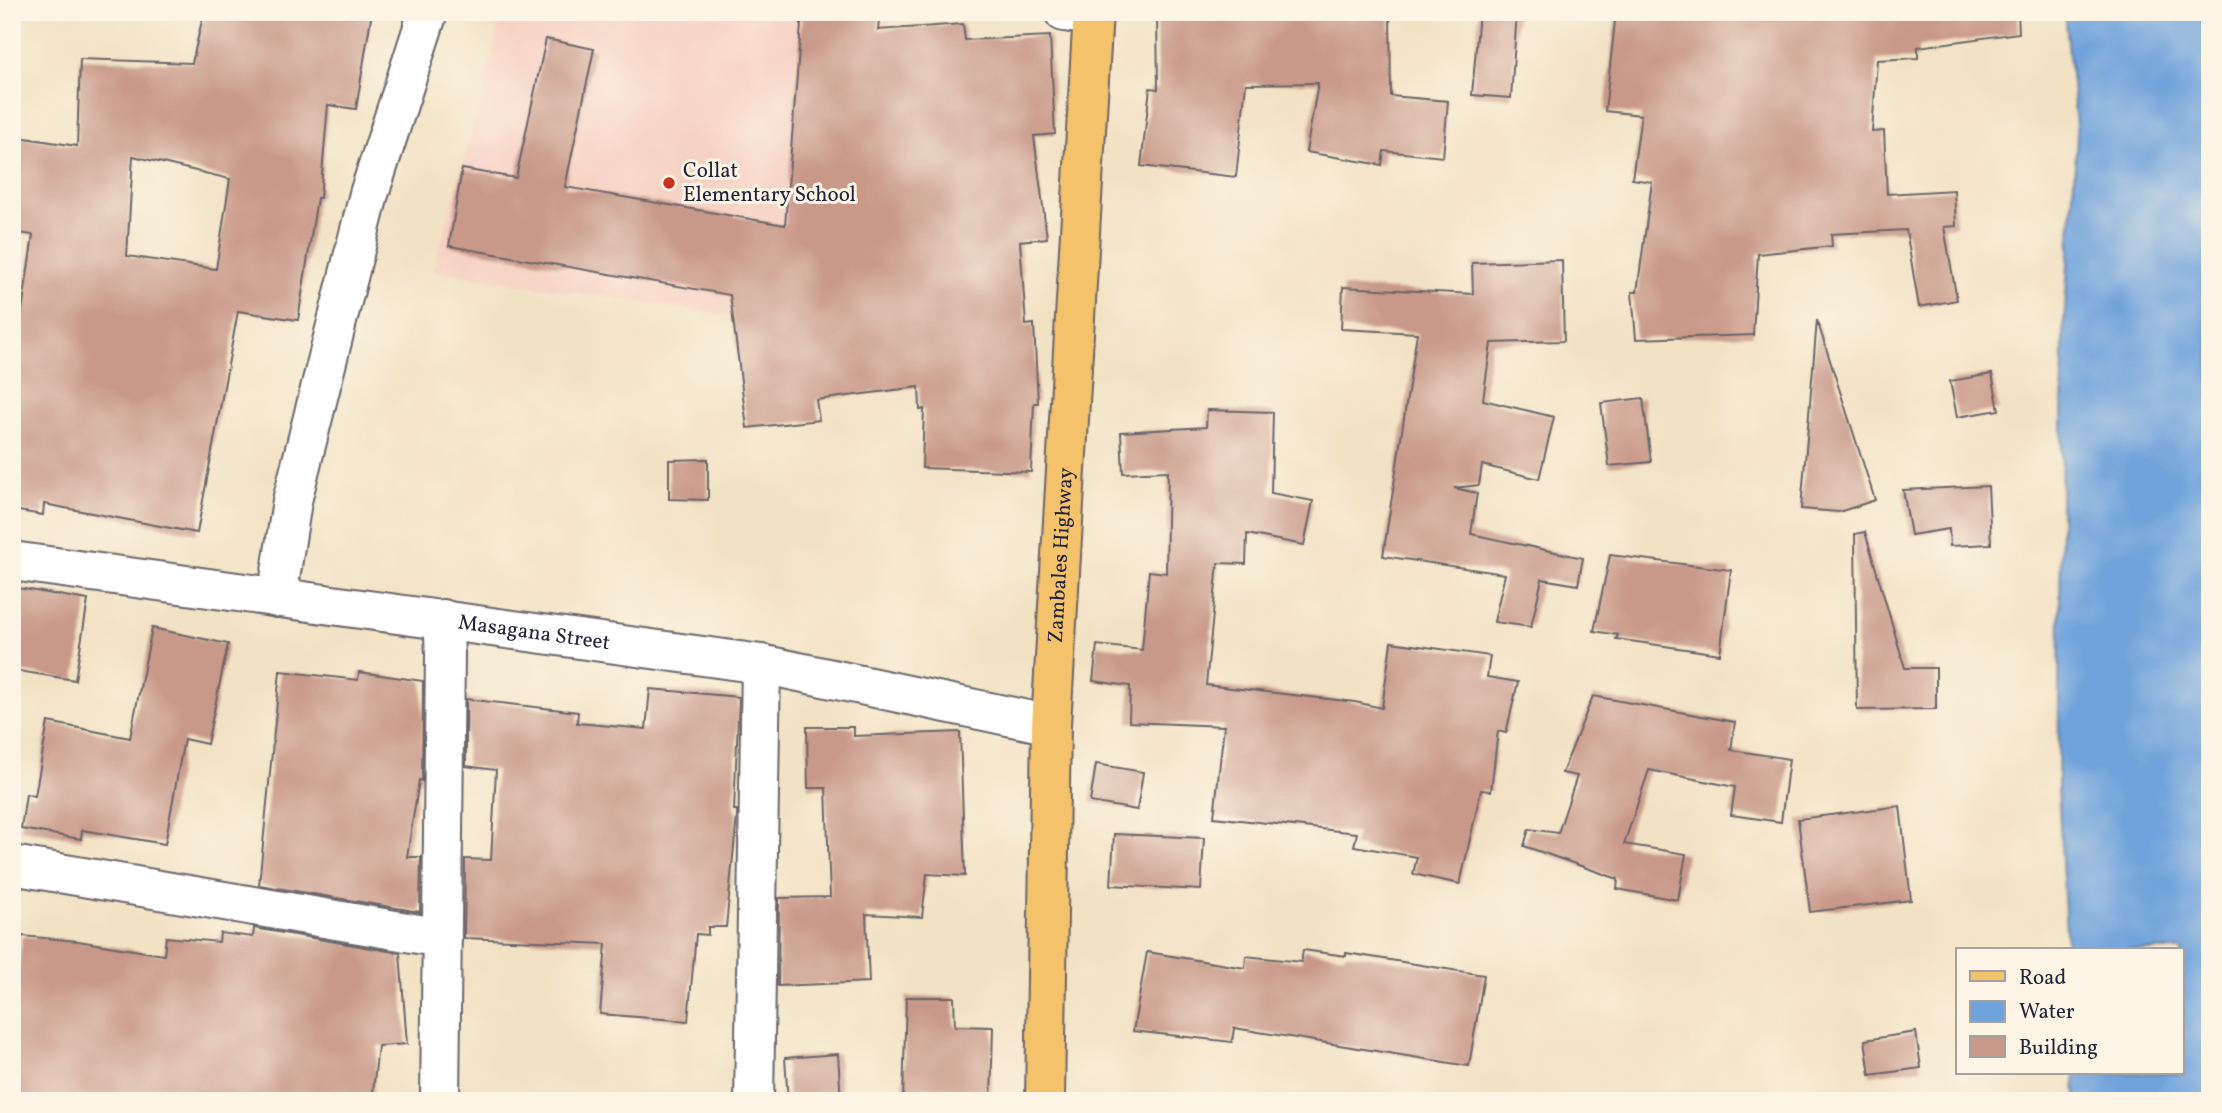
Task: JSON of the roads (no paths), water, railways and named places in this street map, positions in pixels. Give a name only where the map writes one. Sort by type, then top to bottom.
[{"type":"main road","name":"Zambales Highway","points":[[1045,1101],[1051,725],[1083,14]]},
{"type":"street","points":[[277,598],[292,501],[369,194],[428,12]]},
{"type":"street","name":"Masagana Street","points":[[12,561],[761,664],[1051,725]]},
{"type":"street","points":[[440,1101],[445,654],[443,620]]},
{"type":"street","points":[[754,1101],[761,664]]},
{"type":"street","points":[[12,865],[442,938]]},
{"type":"water","points":[[2065,12],[2210,12],[2210,1101],[2076,1101],[2075,1074],[2184,1074],[2184,948],[2067,948],[2058,788],[2063,338],[2077,136]]},
{"type":"place","name":"Collat Elementary School","points":[[669,183]]}]
